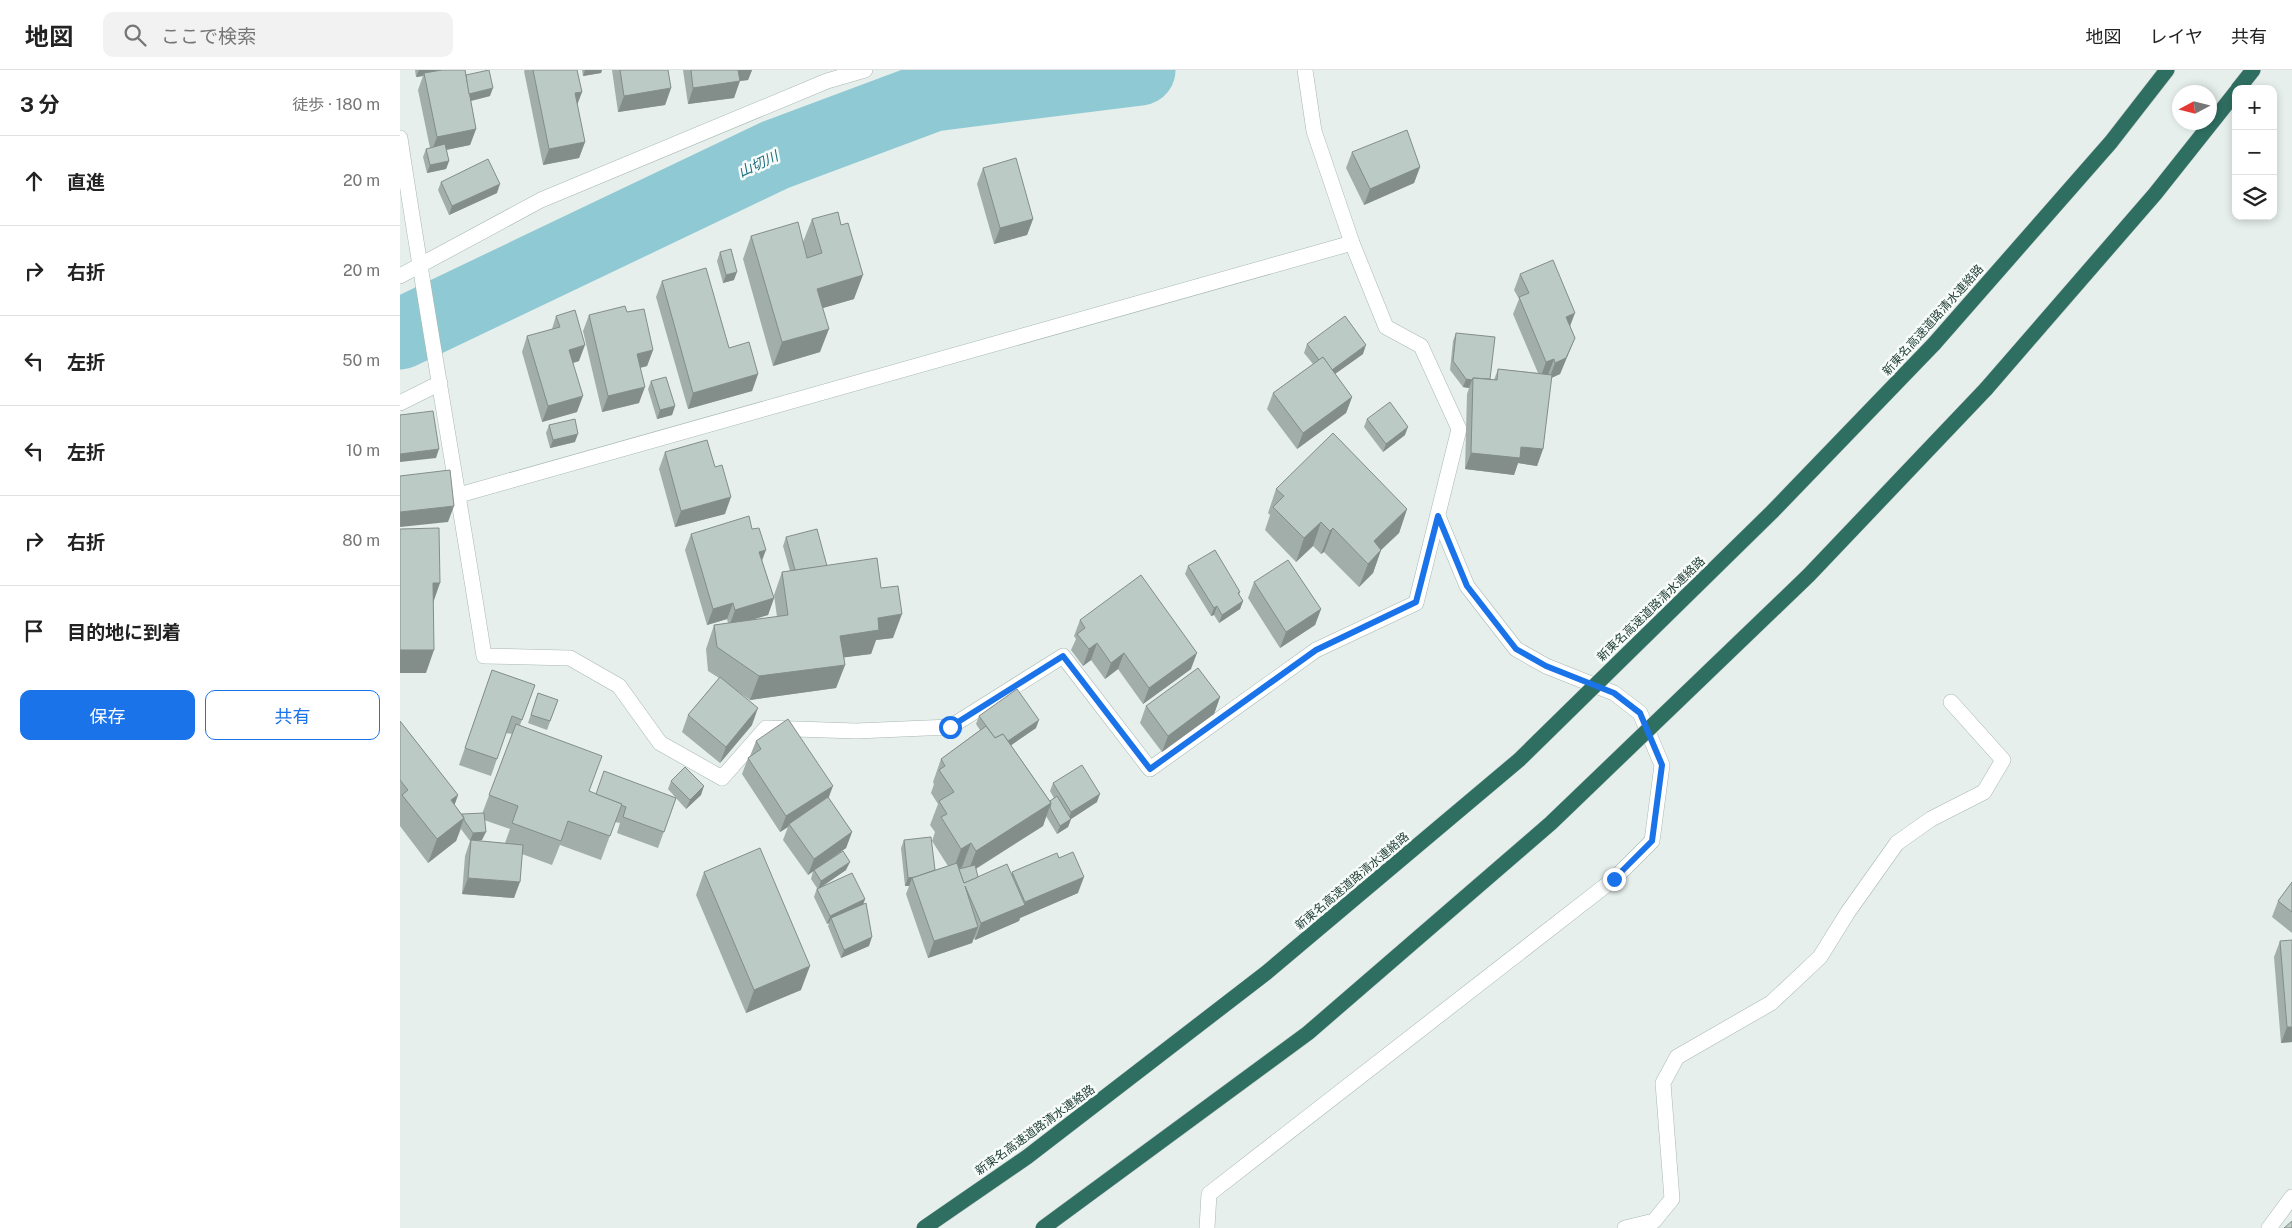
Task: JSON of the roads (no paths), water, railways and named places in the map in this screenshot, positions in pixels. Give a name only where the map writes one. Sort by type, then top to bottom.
[{"type":"highway","name":"新東名高速道路清水連絡路","points":[[924,1228],[1027,1156],[1258,979],[1519,760],[1772,512],[1934,344],[2111,142],[2167,70]]},
{"type":"highway","points":[[2241,85],[2253,70]]},
{"type":"highway","points":[[1043,1228],[1308,1032],[1551,823],[1810,575],[1986,389],[2155,194],[2232,97]]},
{"type":"street","points":[[400,276],[541,200],[827,81],[865,70]]},
{"type":"street","points":[[400,138],[422,288],[459,495],[484,656],[570,658],[619,686],[660,743],[722,778],[766,728],[856,731],[950,727],[1063,656],[1150,769],[1316,650],[1416,602],[1459,429],[1421,346],[1386,327],[1352,243],[1314,131],[1305,70]]},
{"type":"street","points":[[459,495],[1352,243]]},
{"type":"street","points":[[400,403],[440,383]]},
{"type":"street","points":[[1207,1228],[1209,1194],[1614,879],[1652,841],[1662,765],[1640,713],[1614,693],[1546,666],[1516,649],[1467,586],[1438,516]]},
{"type":"street","points":[[1625,1228],[1654,1221],[1672,1199],[1663,1083],[1677,1057],[1771,1003],[1820,957],[1848,912],[1897,843],[1931,819],[1984,792],[2003,760],[1951,702]]},
{"type":"street","points":[[2269,1228],[2292,1197]]},
{"type":"waterway","name":"山切川","points":[[400,334],[775,155],[933,96],[1140,70]]}]
